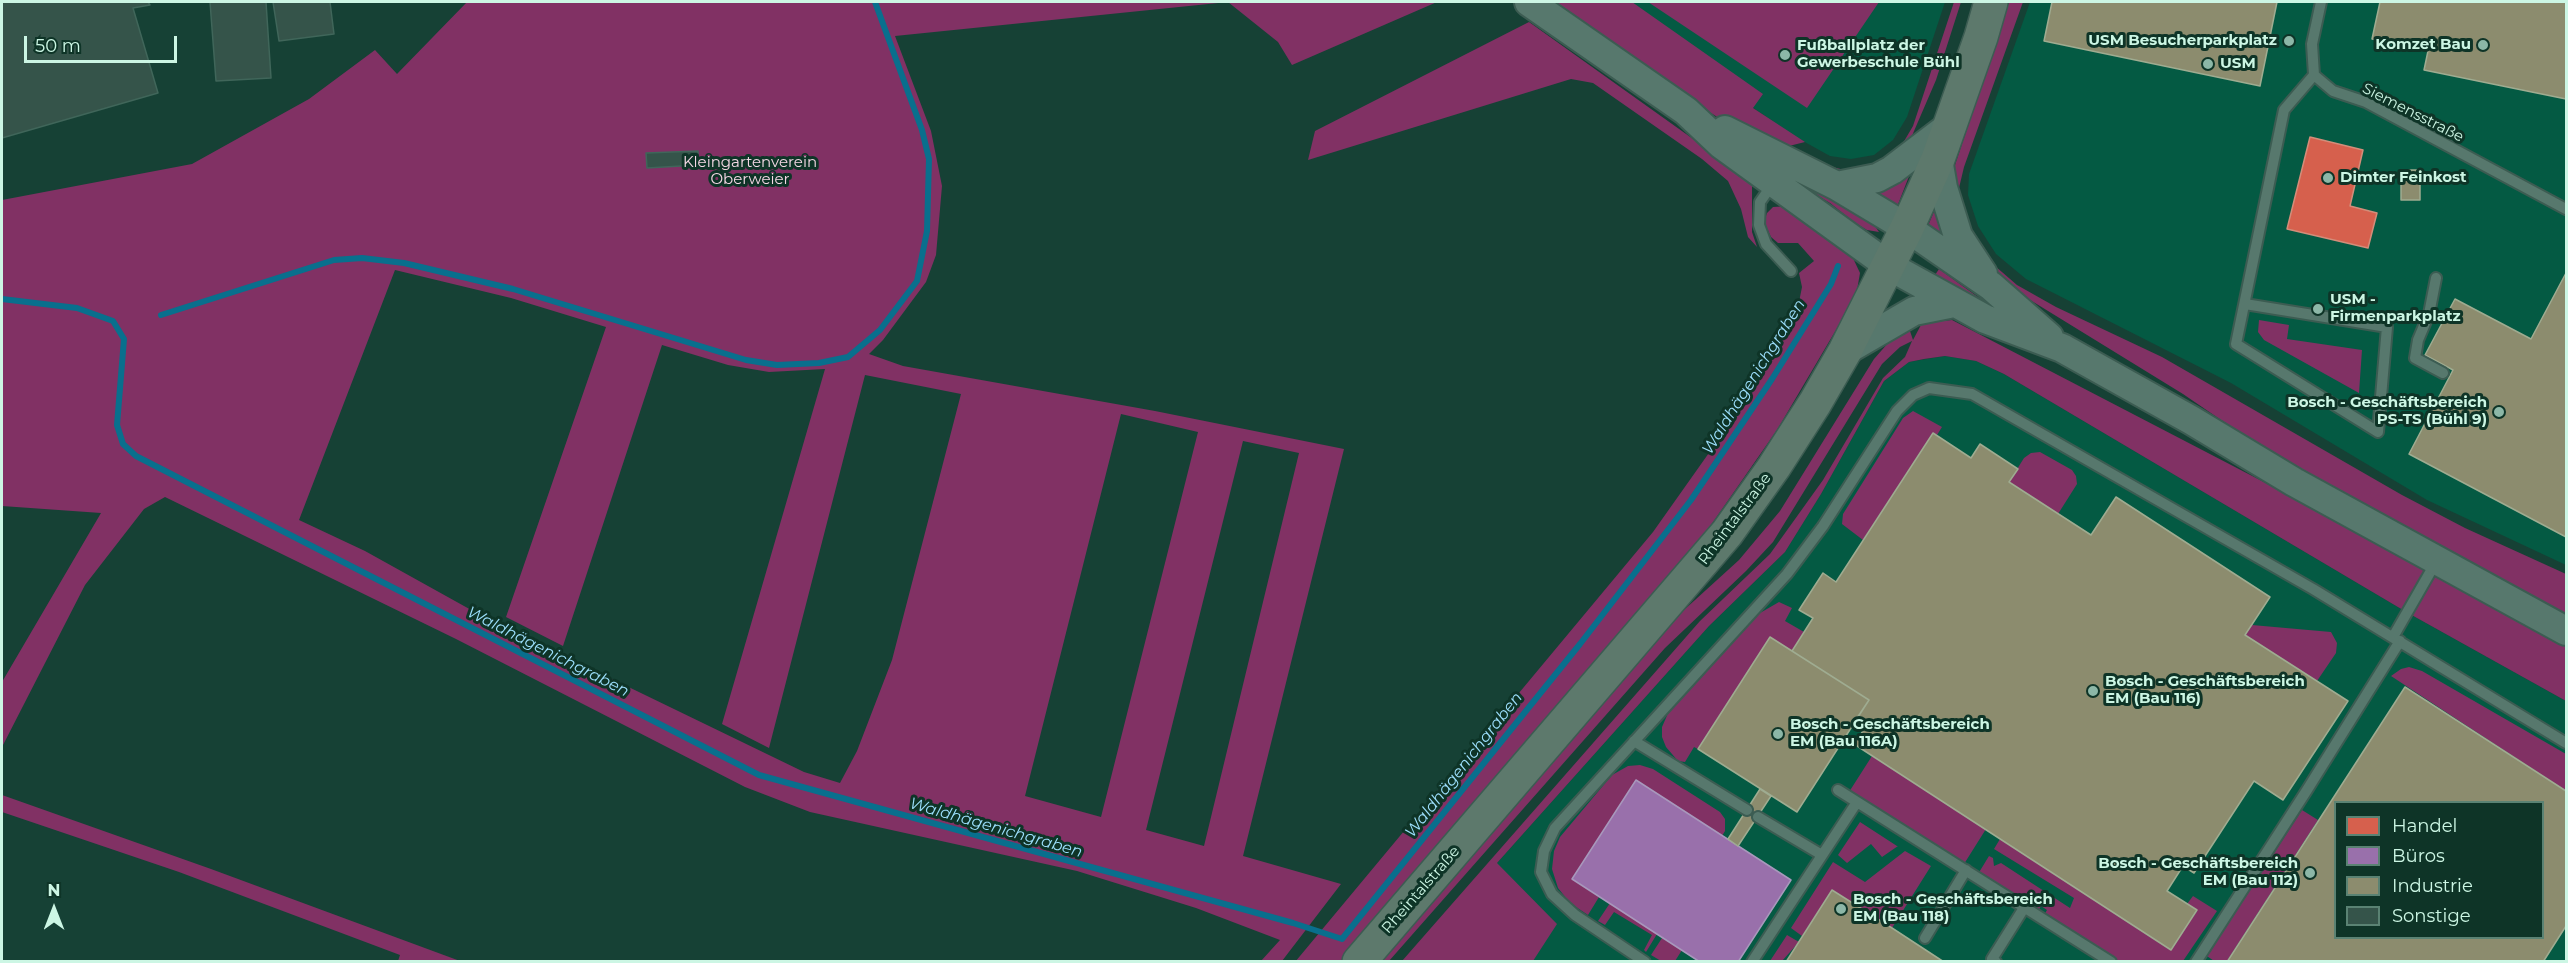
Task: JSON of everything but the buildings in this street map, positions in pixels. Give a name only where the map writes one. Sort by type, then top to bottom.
[{"type":"main road","name":"Rheintalstraße","points":[[1359,962],[1727,533],[1774,467],[1845,351],[1907,228],[1951,125],[1991,2]]},
{"type":"street","points":[[1529,2],[1686,111],[1780,172],[1889,266],[1984,319],[2062,348],[2436,561],[2566,631]]},
{"type":"street","points":[[1837,186],[1877,178],[1892,171],[1951,125]]},
{"type":"street","points":[[1938,159],[1943,189],[1958,236],[1991,286]]},
{"type":"street","points":[[1780,172],[1837,186],[1907,228],[1991,286],[2062,348]]},
{"type":"street","points":[[1845,351],[1914,311],[1954,303]]},
{"type":"lane","points":[[2245,304],[2387,327],[2378,432],[2236,344],[2284,110],[2314,75],[2313,44],[2321,2]]},
{"type":"lane","name":"Siemensstraße","points":[[2314,75],[2333,91],[2366,102],[2566,210]]},
{"type":"lane","points":[[1780,172],[1760,202],[1758,225],[1766,244],[1791,271]]},
{"type":"lane","points":[[2436,278],[2429,314],[2418,340],[2415,358],[2443,373]]},
{"type":"lane","points":[[1645,962],[1575,915],[1552,894],[1541,872],[1544,851],[1555,828],[1787,574],[1823,526],[1897,411],[1913,395],[1929,388],[1972,394],[2313,589],[2566,743]]},
{"type":"lane","points":[[2196,962],[2307,790],[2396,639],[2436,561]]},
{"type":"lane","points":[[1634,741],[1747,810]]},
{"type":"lane","points":[[1838,790],[2111,962]]},
{"type":"lane","points":[[1752,962],[1857,802]]},
{"type":"lane","points":[[1758,817],[1822,855]]},
{"type":"lane","points":[[1925,938],[1966,870]]},
{"type":"lane","points":[[1993,961],[2024,908]]},
{"type":"shaded area","points":[[1601,2],[1945,2],[1907,117],[1893,140],[1874,155],[1851,159],[1830,156],[1794,136]]},
{"type":"shaded area","points":[[2030,2],[2566,2],[2566,565],[2427,500],[2231,383],[2026,279],[1996,254],[1978,226],[1968,195],[1969,174]]},
{"type":"shaded area","points":[[1945,356],[1976,361],[2004,374],[2408,613],[2566,701],[2566,961],[1403,962],[1497,863],[1709,626],[1785,552],[1821,494],[1884,381],[1909,362]]},
{"type":"green space","name":"Kleingartenverein Oberweier","points":[[467,2],[1228,2],[895,36],[931,131],[942,186],[936,255],[926,282],[883,340],[869,354],[903,366],[1155,411],[1344,449],[1243,856],[1341,884],[1282,961],[1261,961],[1280,940],[1196,908],[1077,871],[810,812],[745,787],[456,639],[165,497],[144,509],[85,585],[2,747],[2,682],[101,513],[2,506],[2,200],[192,164],[309,99],[375,50],[397,74]],"holes":[[[395,270],[511,298],[606,327],[506,617],[563,646],[662,345],[728,365],[769,372],[825,369],[722,724],[769,748],[865,375],[961,394],[892,660],[857,751],[840,783],[804,772],[482,616],[365,551],[299,520]],[[1121,414],[1198,432],[1101,817],[1025,796]],[[1243,441],[1299,453],[1204,846],[1146,830]]]},
{"type":"green space","points":[[1228,2],[1437,2],[1292,65],[1278,42]]},
{"type":"green space","points":[[1542,2],[1632,2],[1763,94],[1753,108],[1805,142],[1785,147],[1741,132],[1616,53]]},
{"type":"green space","name":"Fußballplatz der Gewerbeschule Bühl","points":[[1648,2],[1879,2],[1807,108]]},
{"type":"green space","points":[[1954,2],[1961,2],[1936,80],[1905,152],[1854,178],[1824,165],[1849,171],[1868,168],[1887,158],[1903,143],[1913,126]]},
{"type":"green space","points":[[2009,2],[2023,2],[1964,167],[1959,200],[1953,171]]},
{"type":"green space","points":[[1529,22],[1752,181],[1752,232],[1757,247],[1748,237],[1741,209],[1728,181],[1702,159],[1593,83],[1571,79],[1308,160],[1315,131]]},
{"type":"green space","points":[[1913,166],[1897,207],[1866,192]]},
{"type":"green space","points":[[1809,182],[1871,220],[1879,232],[1867,230],[1855,223],[1830,203],[1806,189]]},
{"type":"green space","points":[[1938,202],[1947,232],[1940,239],[1927,228]]},
{"type":"green space","points":[[1789,206],[1852,256],[1860,273],[1856,296],[1777,430],[1686,561],[1346,961],[1295,962],[1653,532],[1728,426],[1799,302],[1802,287],[1799,273],[1814,261],[1798,243],[1778,243],[1771,237],[1764,222],[1767,213],[1773,207]]},
{"type":"green space","points":[[1978,246],[1995,266],[2017,285],[2056,307],[2162,357],[2402,495],[2465,528],[2566,574],[2566,620],[2306,478],[2183,394],[2009,287],[1988,268]]},
{"type":"green space","points":[[1939,269],[1989,305],[1933,278]]},
{"type":"green space","points":[[1952,320],[2566,639],[2566,701],[2408,613],[2004,374],[1976,361],[1945,356],[1909,362],[1884,381],[1821,494],[1785,552],[1709,626],[1497,863],[1557,924],[1533,961],[1402,961],[1700,621],[1770,554],[1823,480],[1883,378],[1905,357],[1912,341],[1900,347],[1882,364],[1773,542],[1665,648],[1389,961],[1378,962],[1673,620],[1739,560],[1780,511],[1874,359],[1896,334],[1909,328],[1913,340],[1922,323]]},
{"type":"green space","points":[[2259,320],[2289,325],[2287,339],[2362,350],[2359,393],[2264,340],[2258,332]]},
{"type":"green space","points":[[1913,411],[1942,427],[1937,435],[1933,433],[1863,540],[1842,524],[1843,514],[1903,418]]},
{"type":"green space","points":[[2040,452],[2072,470],[2076,476],[2077,484],[2058,514],[2009,482],[2024,458],[2031,453]]},
{"type":"green space","points":[[1779,602],[1792,608],[1785,621],[1804,632],[1792,651],[1770,638],[1698,749],[1694,747],[1685,762],[1678,761],[1666,747],[1662,737],[1662,727],[1669,711],[1760,613]]},
{"type":"green space","points":[[2252,625],[2331,632],[2337,643],[2336,653],[2317,681],[2245,635]]},
{"type":"green space","points":[[2409,667],[2422,671],[2566,754],[2566,791],[2391,676]]},
{"type":"green space","points":[[1872,756],[1986,829],[1964,864],[1849,792]]},
{"type":"green space","points":[[1640,765],[1653,769],[1720,812],[1725,819],[1725,831],[1722,836],[1636,780],[1572,879],[1599,897],[1588,915],[1570,903],[1558,888],[1552,869],[1554,851],[1560,837],[1612,775],[1628,766]]},
{"type":"green space","points":[[2,795],[460,961],[398,961],[400,955],[179,872],[2,812]]},
{"type":"green space","points":[[2302,810],[2318,820],[2227,961],[2214,961],[2207,956]]},
{"type":"green space","points":[[1860,822],[1898,846],[1882,857],[1871,844],[1847,863],[1838,855]]},
{"type":"green space","points":[[2000,839],[2171,949],[2197,911],[2187,904],[2193,896],[2217,911],[2183,961],[2113,961],[2043,917],[2047,910],[2041,906],[2037,913],[1978,874],[1989,856],[1993,858],[1994,866],[2001,863],[2070,908],[2074,898],[1994,849]]},
{"type":"green space","points":[[1905,851],[1931,866],[1892,928],[1832,891],[1802,936],[1791,928],[1833,862],[1865,882]]},
{"type":"green space","points":[[1610,903],[1657,934],[1646,952],[1644,950],[1652,935],[1614,912],[1605,925],[1598,921]]},
{"type":"green space","points":[[1787,935],[1799,942],[1782,961],[1770,961]]},
{"type":"green space","points":[[1662,938],[1682,950],[1675,961],[1661,961],[1651,955]]},
{"type":"waterway","points":[[161,315],[334,260],[362,258],[404,263],[513,289],[746,360],[777,365],[819,363],[848,357],[880,330],[917,281],[927,231],[929,159],[922,130],[875,2]]},
{"type":"waterway","name":"Waldhägenichgraben","points":[[2,299],[77,308],[113,321],[124,339],[117,425],[123,444],[136,456],[759,775],[1293,923],[1342,939],[1580,644],[1691,500],[1772,379],[1831,284],[1838,266]]},
{"type":"place","name":"USM Besucherparkplatz","points":[[2289,41]]},
{"type":"place","name":"Komzet Bau","points":[[2483,45]]},
{"type":"place","name":"Fußballplatz der Gewerbeschule Bühl","points":[[1785,55]]},
{"type":"place","name":"USM","points":[[2208,64]]},
{"type":"place","name":"Dimter Feinkost","points":[[2328,178]]},
{"type":"place","name":"USM - Firmenparkplatz","points":[[2318,309]]},
{"type":"place","name":"Bosch - Geschäftsbereich PS-TS (Bühl 9)","points":[[2499,412]]},
{"type":"place","name":"Bosch - Geschäftsbereich EM (Bau 116)","points":[[2093,691]]},
{"type":"place","name":"Bosch - Geschäftsbereich EM (Bau 116A)","points":[[1778,734]]},
{"type":"place","name":"Bosch - Geschäftsbereich EM (Bau 112)","points":[[2310,873]]},
{"type":"place","name":"Bosch - Geschäftsbereich EM (Bau 118)","points":[[1841,909]]}]
